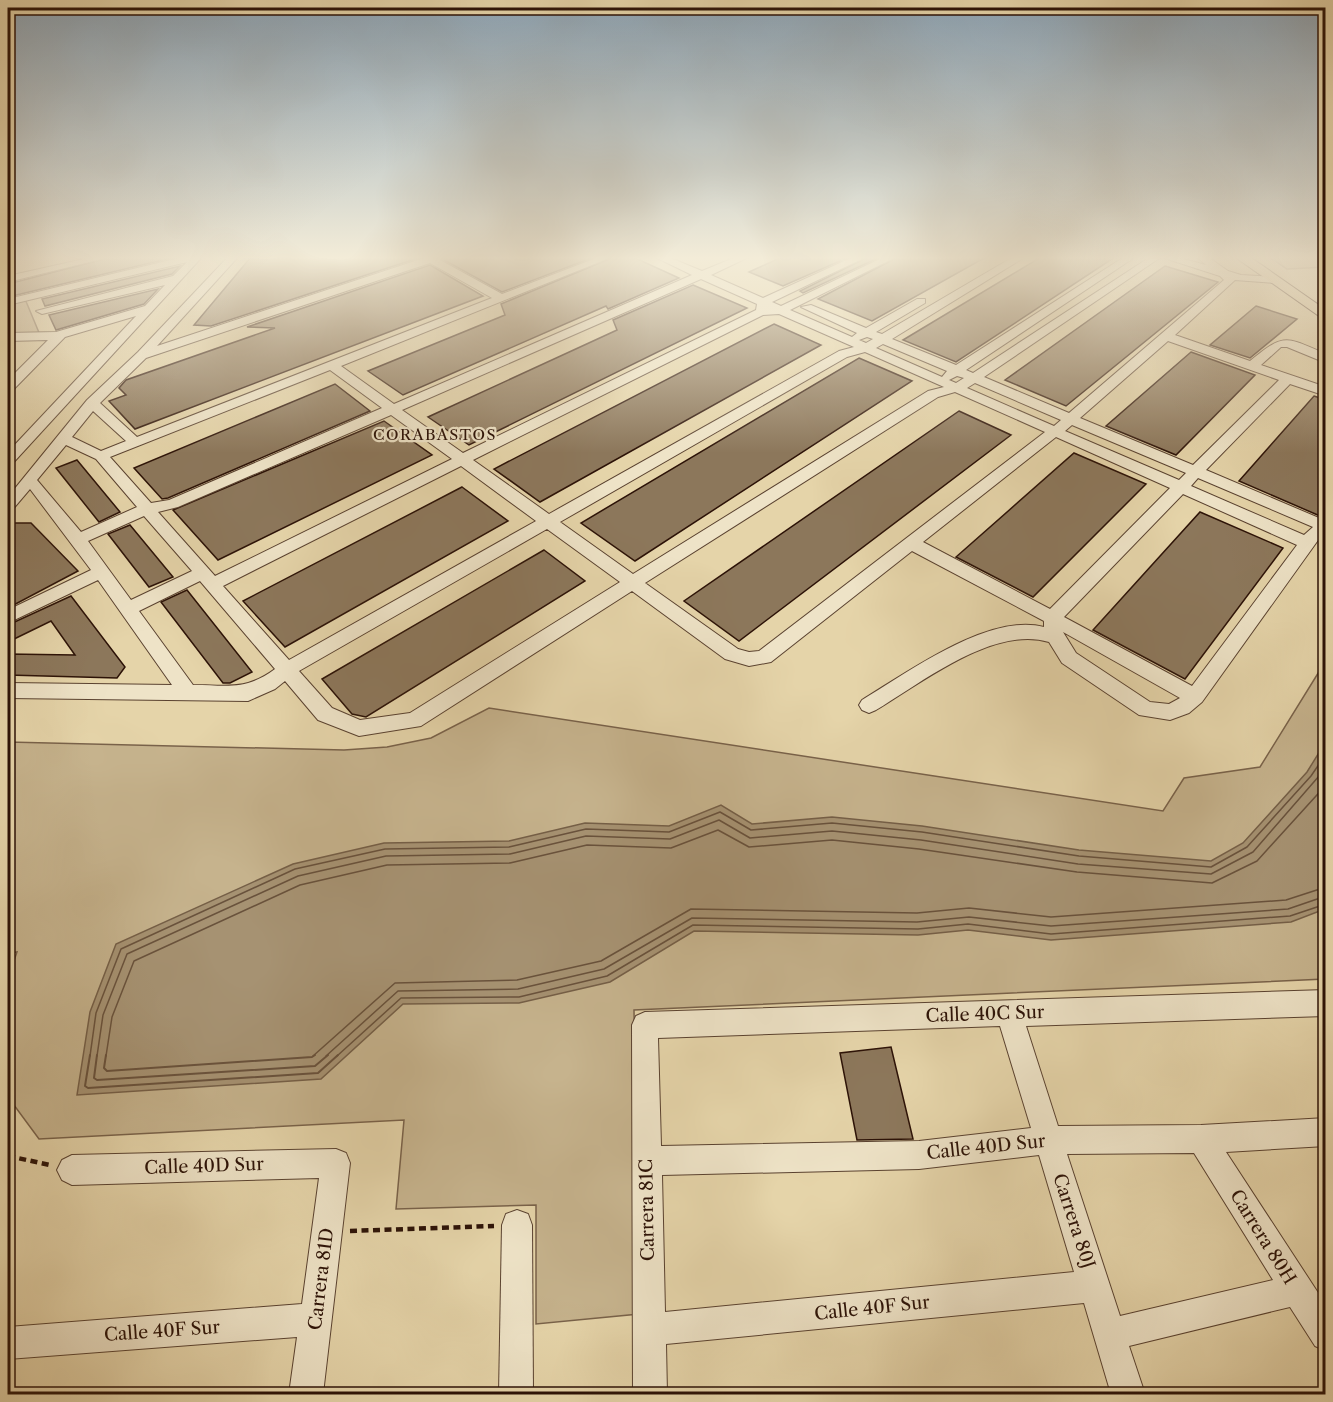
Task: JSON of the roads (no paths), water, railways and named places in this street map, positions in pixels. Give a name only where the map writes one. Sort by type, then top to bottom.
[{"type":"street","points":[[48,322],[59,336]]},
{"type":"street","points":[[8,387],[59,336],[96,322]]},
{"type":"street","points":[[8,460],[14,446],[135,322]]},
{"type":"street","points":[[8,506],[92,403],[142,356],[173,322]]},
{"type":"street","points":[[142,356],[242,322]]},
{"type":"street","points":[[101,456],[438,322]]},
{"type":"street","points":[[78,539],[147,509],[172,504],[592,322]]},
{"type":"street","points":[[128,609],[208,579],[464,461],[732,322]]},
{"type":"street","points":[[803,322],[847,348],[867,348],[937,387],[957,388],[1307,543]]},
{"type":"street","points":[[844,322],[1196,472],[1323,522],[1195,697],[1182,707],[1170,712],[1146,709],[1070,658],[1054,628]]},
{"type":"street","points":[[8,691],[248,693],[268,684],[286,670],[549,523],[847,348],[884,322]]},
{"type":"street","points":[[867,348],[910,322]]},
{"type":"street","points":[[63,438],[101,456],[325,714],[359,728],[414,720],[633,583],[937,387],[957,370],[1029,322]]},
{"type":"street","points":[[957,388],[1057,322]]},
{"type":"street","points":[[331,365],[732,654],[749,659],[764,657],[1071,419],[1184,322]]},
{"type":"street","points":[[8,337],[59,336]]},
{"type":"street","points":[[1169,337],[1326,392]]},
{"type":"street","points":[[1252,366],[1278,344],[1289,344],[1326,359]]},
{"type":"street","points":[[8,366],[29,366]]},
{"type":"street","points":[[869,705],[945,660],[1007,633],[1054,628],[1181,487],[1287,379]]},
{"type":"street","points":[[92,403],[136,442]]},
{"type":"street","points":[[29,479],[78,539],[188,693]]},
{"type":"street","points":[[911,543],[1054,628],[1195,697]]},
{"type":"street","points":[[8,617],[101,572]]},
{"type":"street","name":"Calle 40C Sur","points":[[645,1025],[1326,1003]]},
{"type":"street","name":"Carrera 80J","points":[[1009,1013],[1128,1395]]},
{"type":"street","name":"Carrera 81C","points":[[645,1025],[650,1395]]},
{"type":"street","name":"Calle 40D Sur","points":[[647,1161],[919,1155],[1047,1140],[1201,1139],[1326,1132]]},
{"type":"street","name":"Carrera 80H","points":[[1201,1139],[1326,1335]]},
{"type":"street","name":"Calle 40D Sur","points":[[72,1170],[336,1163]]},
{"type":"street","name":"Carrera 81D","points":[[306,1395],[336,1163]]},
{"type":"street","points":[[516,1395],[517,1225]]},
{"type":"street","name":"Calle 40F Sur","points":[[649,1330],[1095,1286]]},
{"type":"street","points":[[1110,1334],[1296,1290]]},
{"type":"street","name":"Calle 40F Sur","points":[[8,1343],[316,1319]]},
{"type":"water","points":[[1325,743],[1325,909],[1291,922],[1051,940],[968,930],[918,935],[694,931],[610,982],[519,1003],[403,1004],[321,1079],[77,1095],[90,1012],[116,944],[293,864],[384,843],[509,841],[585,823],[669,826],[721,805],[752,824],[832,817],[922,826],[1079,850],[1211,861],[1243,843],[1307,772]]},
{"type":"district","name":"CORABASTOS","points":[[435,434]]}]
